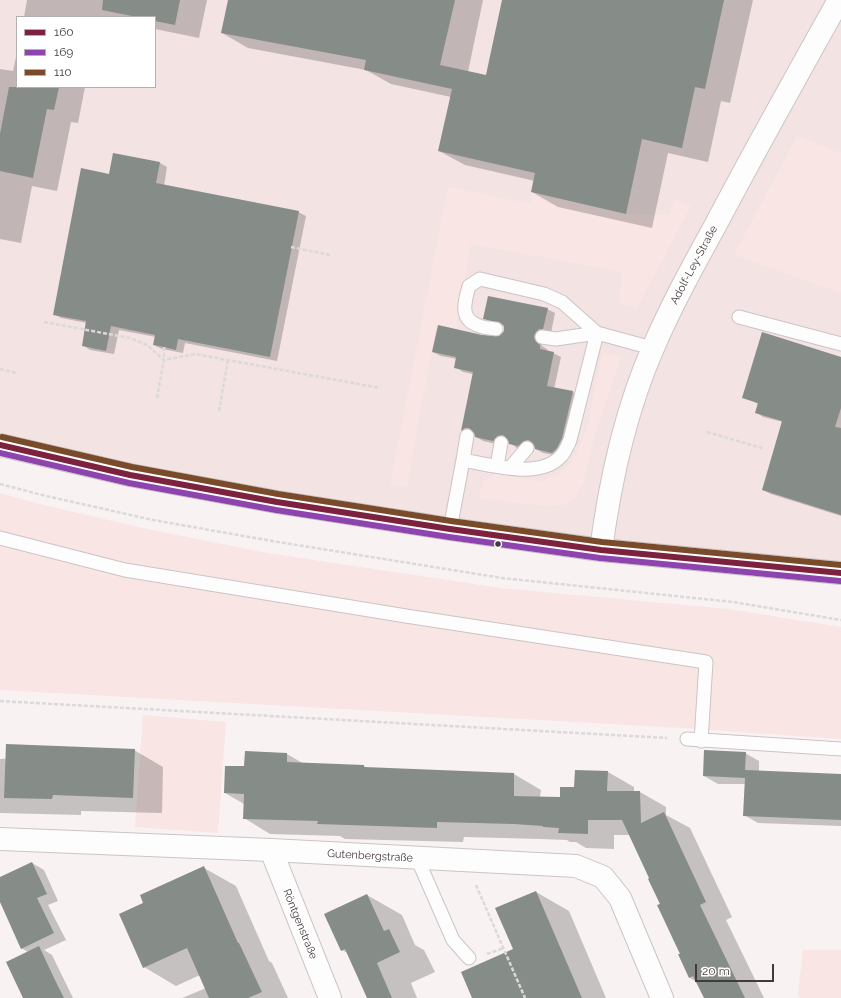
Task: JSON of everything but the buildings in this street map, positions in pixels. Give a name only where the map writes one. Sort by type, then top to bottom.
[{"type":"street","name":"Adolf-Ley-Straße","points":[[601,550],[605,516],[616,459],[652,348],[739,179],[838,0]]},
{"type":"street","points":[[0,445],[138,476],[277,502],[450,529],[601,550],[841,573]]},
{"type":"street","name":"Gutenbergstraße","points":[[0,839],[271,850],[576,866],[602,877],[620,898],[662,998]]},
{"type":"street","name":"Röntgenstraße","points":[[271,850],[330,998]]},
{"type":"lane","points":[[496,329],[477,325],[467,318],[464,307],[469,286],[480,279],[544,294],[562,302],[597,333]]},
{"type":"lane","points":[[739,318],[841,344]]},
{"type":"lane","points":[[463,460],[518,470],[538,469],[551,464],[562,456],[570,440],[575,401],[597,333]]},
{"type":"lane","points":[[542,337],[556,340],[597,333],[652,348]]},
{"type":"lane","points":[[450,529],[467,436]]},
{"type":"lane","points":[[501,442],[504,467]]},
{"type":"lane","points":[[504,467],[527,448]]},
{"type":"lane","points":[[0,538],[125,570],[406,616],[706,662],[701,741]]},
{"type":"lane","points":[[687,739],[841,750]]},
{"type":"lane","points":[[417,858],[453,940],[469,958]]},
{"type":"path","points":[[291,247],[330,255]]},
{"type":"path","points":[[44,322],[130,338],[147,345],[164,360]]},
{"type":"path","points":[[157,398],[164,360],[164,347]]},
{"type":"path","points":[[164,360],[195,354],[380,388]]},
{"type":"path","points":[[219,411],[228,360]]},
{"type":"path","points":[[0,369],[17,373]]},
{"type":"path","points":[[707,432],[762,448]]},
{"type":"path","points":[[0,484],[153,520],[502,578],[733,602],[841,620]]},
{"type":"path","points":[[0,701],[687,739]]},
{"type":"path","points":[[472,861],[474,881],[525,998]]},
{"type":"shaded area","points":[[0,0],[841,0],[841,571],[599,548],[0,442]]},
{"type":"shaded area","points":[[797,136],[841,153],[841,293],[734,255]]},
{"type":"shaded area","points":[[449,187],[531,204],[531,192],[627,214],[670,215],[675,199],[691,206],[637,308],[619,304],[622,272],[471,244],[456,329],[438,324],[431,353],[407,487],[390,485],[446,196]]},
{"type":"shaded area","points":[[605,353],[621,357],[597,428],[584,481],[575,498],[565,505],[544,506],[479,498],[483,481],[497,473],[538,482],[557,475],[572,463],[588,426],[601,357]]},
{"type":"shaded area","points":[[0,493],[39,504],[147,529],[267,553],[501,588],[728,609],[841,627],[841,739],[681,728],[0,690]]},
{"type":"shaded area","points":[[143,715],[226,722],[218,833],[135,827]]},
{"type":"shaded area","points":[[803,950],[841,950],[841,998],[800,998],[798,995]]},
{"type":"transit line","name":"110","points":[[2,437],[132,467],[278,494],[451,521],[602,542],[841,565]]},
{"type":"transit line","name":"160","points":[[0,445],[130,475],[277,502],[450,529],[601,550],[841,573]]},
{"type":"transit line","name":"169","points":[[0,453],[129,483],[276,510],[449,537],[600,558],[840,581]]}]
